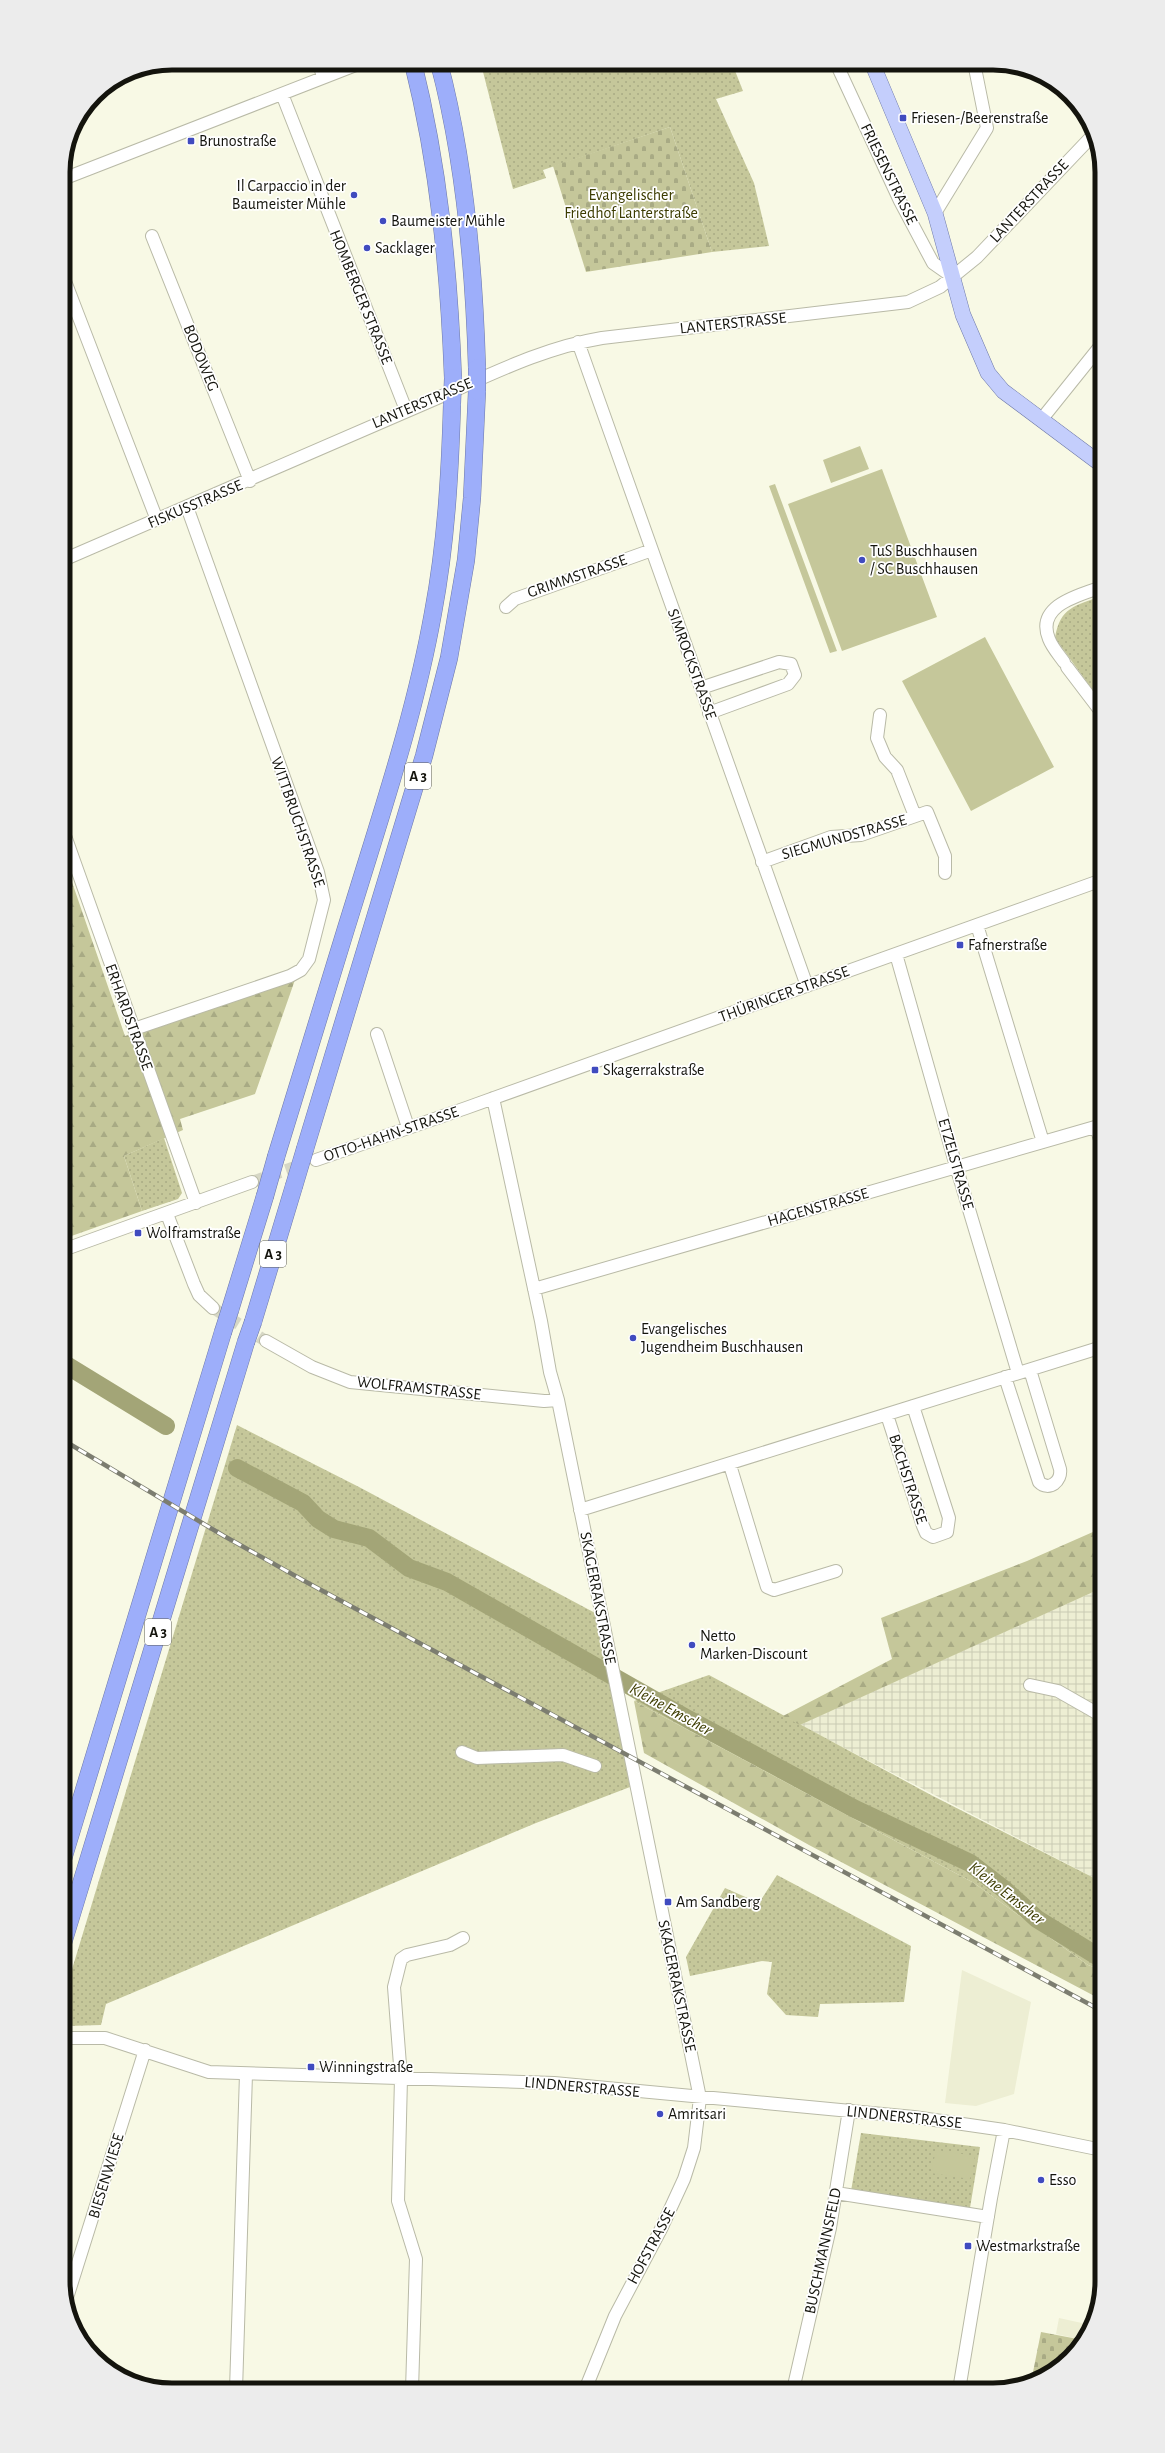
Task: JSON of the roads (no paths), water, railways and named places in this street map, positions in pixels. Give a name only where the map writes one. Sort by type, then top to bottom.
[{"type":"highway","name":"A 3","points":[[70,1836],[400,754],[420,681],[434,612],[449,488],[453,378],[446,262],[440,207],[430,141],[415,70]]},
{"type":"highway","name":"A 3","points":[[70,1920],[294,1186],[310,1154],[424,756],[449,658],[466,560],[472,506],[477,368],[471,257],[463,190],[440,70]]},
{"type":"main road","name":"FRIESENSTRASSE","points":[[875,70],[935,214],[967,325],[988,373],[1003,391],[1095,460]]},
{"type":"street","points":[[321,70],[323,77]]},
{"type":"street","points":[[70,176],[342,70]]},
{"type":"street","name":"FRIESENSTRASSE","points":[[839,70],[900,200],[933,263],[953,277]]},
{"type":"street","name":"FRIESENSTRASSE","points":[[935,214],[987,128],[975,70]]},
{"type":"street","name":"HOMBERGER STRASSE","points":[[282,94],[406,410]]},
{"type":"street","name":"LANTERSTRASSE","points":[[326,446],[406,410],[541,353],[578,342],[908,302],[940,287],[977,256],[1089,139]]},
{"type":"street","name":"BODOWEG","points":[[152,236],[250,481]]},
{"type":"street","points":[[70,294],[157,520]]},
{"type":"street","name":"SIMROCKSTRASSE","points":[[578,342],[807,986]]},
{"type":"street","points":[[1041,420],[1095,353]]},
{"type":"street","name":"FISKUSSTRASSE","points":[[70,557],[250,481],[326,446]]},
{"type":"street","name":"WITTBRUCHSTRASSE","points":[[134,1029],[290,976],[301,970],[310,959],[324,900],[318,872],[187,508]]},
{"type":"street","name":"GRIMMSTRASSE","points":[[506,607],[515,598],[652,550]]},
{"type":"street","points":[[1095,590],[1064,602],[1051,614],[1047,624],[1047,636],[1095,704]]},
{"type":"street","points":[[701,688],[780,662],[791,664],[794,670],[795,675],[788,684],[709,713]]},
{"type":"street","points":[[880,715],[877,738],[884,757],[897,770],[945,856],[945,873]]},
{"type":"street","name":"SIEGMUNDSTRASSE","points":[[762,862],[831,837],[861,835],[921,814]]},
{"type":"street","name":"ERHARDSTRASSE","points":[[70,850],[196,1203]]},
{"type":"street","name":"THÜRINGER STRASSE","points":[[466,1108],[1095,883]]},
{"type":"street","points":[[977,925],[1043,1142]]},
{"type":"street","name":"ETZELSTRASSE","points":[[896,954],[956,1166],[1018,1373]]},
{"type":"street","points":[[377,1034],[408,1127]]},
{"type":"street","name":"SKAGERRAKSTRASSE","points":[[493,1098],[550,1372],[558,1400],[700,2098]]},
{"type":"street","name":"OTTO-HAHN-STRASSE","points":[[310,1154],[408,1127],[466,1108]]},
{"type":"street","name":"HAGENSTRASSE","points":[[534,1290],[956,1166],[1095,1127]]},
{"type":"street","points":[[70,1248],[167,1214],[252,1182]]},
{"type":"street","points":[[167,1214],[199,1295],[213,1308]]},
{"type":"street","name":"WOLFRAMSTRASSE","points":[[266,1341],[312,1367],[350,1382],[544,1401],[558,1400]]},
{"type":"street","name":"BACHSTRASSE","points":[[580,1510],[730,1465],[1095,1349]]},
{"type":"street","points":[[1005,1378],[1039,1482],[1048,1486],[1056,1484],[1061,1475],[1060,1469],[1030,1370]]},
{"type":"street","name":"BACHSTRASSE","points":[[887,1415],[923,1526],[926,1533],[933,1537],[947,1532],[949,1518],[913,1406]]},
{"type":"street","points":[[730,1465],[767,1586],[774,1590],[836,1571]]},
{"type":"street","points":[[1030,1685],[1058,1691],[1095,1712]]},
{"type":"street","points":[[462,1752],[477,1758],[563,1755],[595,1766]]},
{"type":"street","points":[[412,2383],[416,2259],[398,2201],[401,2078],[394,1987],[401,1959],[407,1955],[450,1945],[463,1938]]},
{"type":"street","name":"LINDNERSTRASSE","points":[[70,2038],[105,2038],[202,2070],[246,2074],[554,2083],[931,2119],[1004,2130],[1095,2149]]},
{"type":"street","name":"BIESENWIESE","points":[[70,2287],[145,2050]]},
{"type":"street","points":[[236,2383],[246,2074]]},
{"type":"street","name":"HOFSTRASSE","points":[[588,2383],[615,2316],[662,2229],[684,2180],[694,2148],[700,2098]]},
{"type":"street","name":"BUSCHMANNSFELD","points":[[795,2383],[836,2193],[849,2110]]},
{"type":"street","points":[[960,2383],[1004,2130]]},
{"type":"street","points":[[836,2193],[988,2217]]},
{"type":"waterway","name":"Kleine Emscher","points":[[70,1367],[166,1426]]},
{"type":"waterway","name":"Kleine Emscher","points":[[237,1468],[303,1503],[318,1519],[334,1529],[369,1538],[409,1568],[447,1582],[688,1719],[855,1809],[970,1863],[1005,1890],[1037,1919],[1095,1955]]},
{"type":"tunnel","points":[[252,1182],[306,1163]]},
{"type":"tunnel","points":[[213,1308],[266,1341]]},
{"type":"railway","points":[[70,1444],[224,1536],[308,1583],[1095,2007]]},
{"type":"place","name":"Friesen-/Beerenstraße","points":[[903,118]]},
{"type":"place","name":"Brunostraße","points":[[191,141]]},
{"type":"place","name":"Il Carpaccio in der Baumeister Mühle","points":[[354,195]]},
{"type":"place","name":"Baumeister Mühle","points":[[383,221]]},
{"type":"place","name":"Sacklager","points":[[367,248]]},
{"type":"place","name":"TuS Buschhausen / SC Buschhausen","points":[[862,560]]},
{"type":"place","name":"Fafnerstraße","points":[[960,945]]},
{"type":"place","name":"Skagerrakstraße","points":[[595,1070]]},
{"type":"place","name":"Wolframstraße","points":[[138,1233]]},
{"type":"place","name":"Evangelisches Jugendheim Buschhausen","points":[[633,1338]]},
{"type":"place","name":"Netto Marken-Discount","points":[[692,1645]]},
{"type":"place","name":"Am Sandberg","points":[[668,1902]]},
{"type":"place","name":"Winningstraße","points":[[311,2067]]},
{"type":"place","name":"Amritsari","points":[[660,2114]]},
{"type":"place","name":"Esso","points":[[1041,2180]]},
{"type":"place","name":"Westmarkstraße","points":[[968,2246]]},
{"type":"park label","name":"Evangelischer Friedhof Lanterstraße","points":[[631,204]]}]
